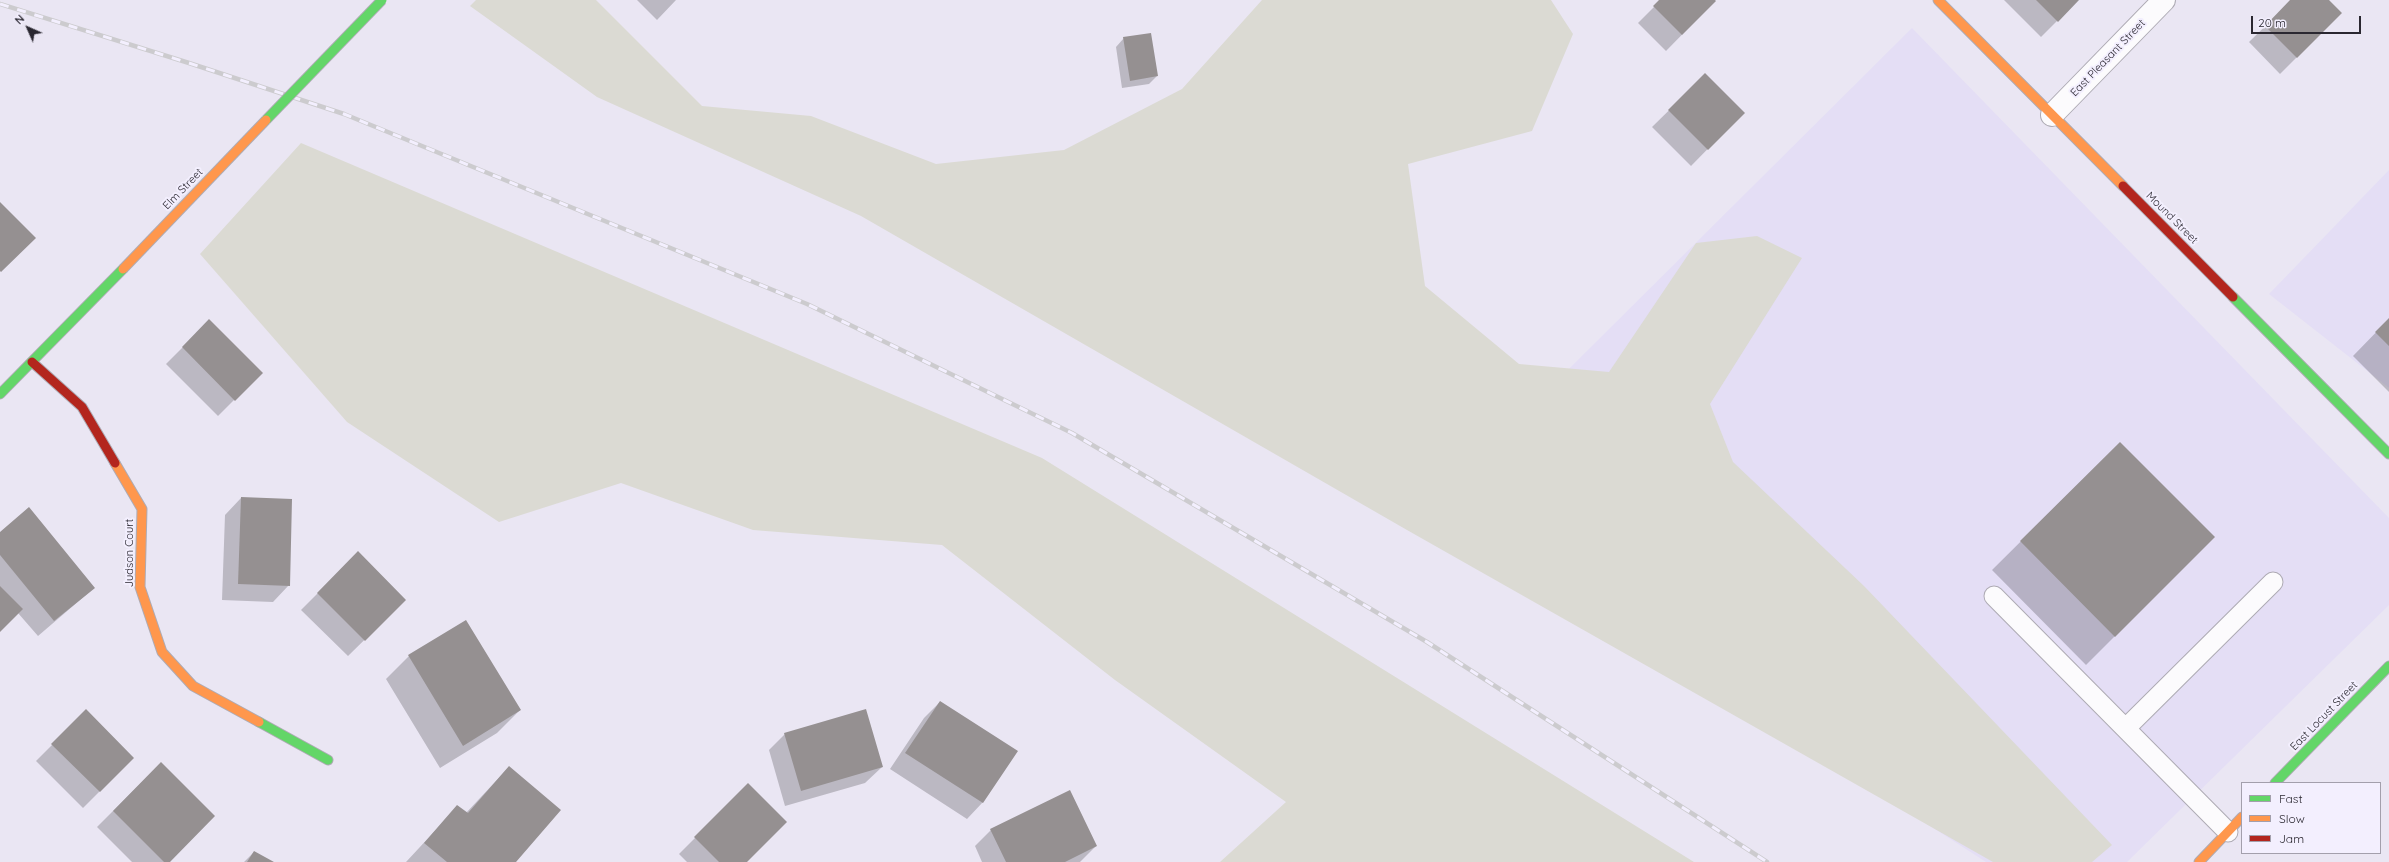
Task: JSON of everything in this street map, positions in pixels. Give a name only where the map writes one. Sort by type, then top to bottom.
[{"type":"street","name":"Elm Street","points":[[0,394],[123,270],[382,0]]},
{"type":"street","name":"Mound Street","points":[[1938,0],[2389,454]]},
{"type":"street","name":"East Pleasant Street","points":[[2052,115],[2164,0]]},
{"type":"street","name":"Judson Court","points":[[32,362],[82,407],[142,509],[140,587],[162,652],[194,686],[328,760]]},
{"type":"street","name":"East Locust Street","points":[[2276,782],[2389,666]]},
{"type":"street","points":[[2199,862],[2241,818]]},
{"type":"lane","points":[[2126,728],[2273,582]]},
{"type":"lane","points":[[1994,596],[2228,832]]},
{"type":"shaded area","points":[[476,0],[596,0],[702,106],[811,116],[936,164],[1064,150],[1182,89],[1262,0],[1551,0],[1573,34],[1532,131],[1408,164],[1425,286],[1519,364],[1609,372],[1696,243],[1757,236],[1802,258],[1710,404],[1733,462],[1864,586],[2112,845],[2092,862],[1993,862],[1407,530],[861,216],[597,97],[470,6]]},
{"type":"shaded area","points":[[1912,28],[2389,518],[2389,605],[2127,862],[1986,862],[1432,505]]},
{"type":"shaded area","points":[[301,143],[1042,458],[1694,862],[1220,862],[1286,802],[1115,680],[942,545],[753,530],[621,483],[499,522],[347,422],[200,254]]},
{"type":"shaded area","points":[[2389,170],[2389,388],[2269,294]]},
{"type":"building","points":[[1659,0],[1716,1],[1682,35],[1653,6]]},
{"type":"building","points":[[2036,0],[2079,0],[2058,22]]},
{"type":"building","points":[[2290,0],[2329,0],[2342,13],[2297,58],[2265,26]]},
{"type":"building","points":[[1151,33],[1158,76],[1130,81],[1123,37]]},
{"type":"building","points":[[1705,73],[1745,113],[1708,150],[1668,110]]},
{"type":"building","points":[[0,202],[36,238],[1,272],[0,271]]},
{"type":"building","points":[[2389,318],[2389,346],[2375,332]]},
{"type":"building","points":[[209,319],[263,373],[235,401],[182,347]]},
{"type":"building","points":[[2120,442],[2215,537],[2115,637],[2020,541]]},
{"type":"building","points":[[241,497],[292,499],[290,586],[238,584]]},
{"type":"building","points":[[29,507],[95,588],[54,621],[0,555],[0,532]]},
{"type":"building","points":[[358,551],[406,600],[365,641],[317,593]]},
{"type":"building","points":[[0,586],[23,609],[0,632]]},
{"type":"building","points":[[466,620],[521,710],[463,746],[408,655]]},
{"type":"building","points":[[940,701],[1018,751],[983,803],[905,753]]},
{"type":"building","points":[[86,709],[134,758],[100,792],[51,744]]},
{"type":"building","points":[[866,709],[883,767],[801,791],[784,733]]},
{"type":"building","points":[[161,762],[215,816],[170,862],[164,862],[113,811]]},
{"type":"building","points":[[509,766],[561,810],[516,862],[447,862],[424,843],[457,805],[468,813]]},
{"type":"building","points":[[748,783],[787,822],[747,862],[719,862],[694,837]]},
{"type":"building","points":[[1070,790],[1097,846],[1065,862],[1006,862],[990,829]]},
{"type":"building","points":[[254,851],[274,862],[247,862]]},
{"type":"railway","points":[[0,4],[189,63],[344,114],[807,304],[1072,433],[1427,642],[1767,862]]},
{"type":"traffic: fast","points":[[266,120],[382,0]]},
{"type":"traffic: fast","points":[[0,394],[123,269]]},
{"type":"traffic: fast","points":[[2233,297],[2389,454]]},
{"type":"traffic: fast","points":[[2276,782],[2389,666]]},
{"type":"traffic: fast","points":[[259,722],[328,760]]},
{"type":"traffic: slow","points":[[1938,0],[2123,186]]},
{"type":"traffic: slow","points":[[123,269],[266,120]]},
{"type":"traffic: slow","points":[[115,463],[142,509],[140,587],[162,652],[193,686],[259,722]]},
{"type":"traffic: slow","points":[[2199,862],[2241,818]]},
{"type":"traffic: jam","points":[[2123,186],[2233,297]]},
{"type":"traffic: jam","points":[[32,362],[82,407],[115,463]]}]
